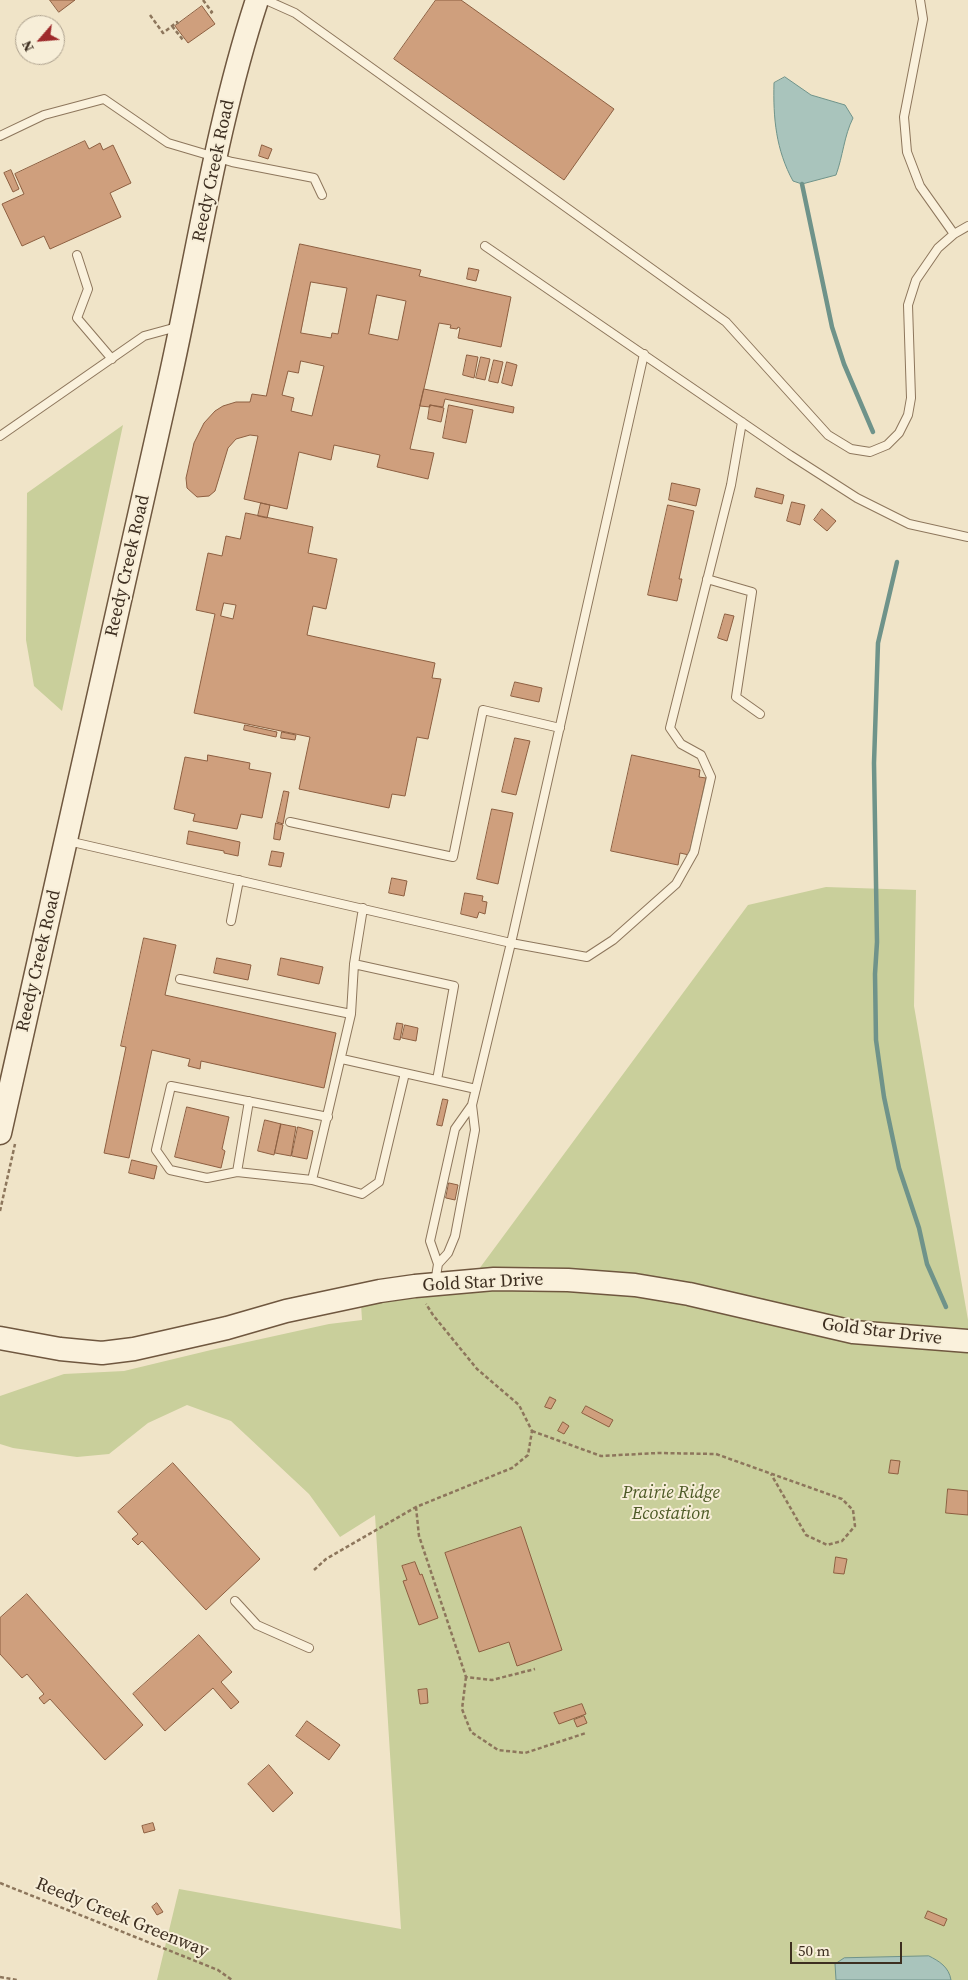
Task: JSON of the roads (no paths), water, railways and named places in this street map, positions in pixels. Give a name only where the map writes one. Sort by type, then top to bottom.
[{"type":"main road","name":"Reedy Creek Road","points":[[0,1133],[4,1098],[66,840],[182,325],[216,158],[257,0]]},
{"type":"main road","name":"Gold Star Drive","points":[[0,1338],[60,1349],[102,1353],[134,1349],[429,1278],[558,1280],[634,1285],[698,1296],[853,1332],[968,1341]]},
{"type":"lane","points":[[266,0],[295,13],[726,322],[828,434],[851,449],[870,452],[887,445],[899,433],[908,415],[911,398],[908,305],[916,280],[938,248],[954,234],[968,226]]},
{"type":"lane","points":[[920,0],[923,19],[904,117],[907,152],[920,186],[954,234]]},
{"type":"lane","points":[[0,136],[44,115],[104,99],[168,143],[216,158],[314,178],[322,195]]},
{"type":"lane","points":[[485,246],[742,422],[857,498],[909,524],[968,537]]},
{"type":"lane","points":[[77,255],[88,289],[77,318],[112,359]]},
{"type":"lane","points":[[0,436],[144,336],[182,325]]},
{"type":"lane","points":[[429,1278],[448,1253],[455,1236],[475,1130],[472,1105],[511,943],[644,354]]},
{"type":"lane","points":[[66,840],[511,943],[587,957],[613,940],[676,884],[694,852],[711,777],[701,755],[681,744],[670,728],[731,485],[742,422]]},
{"type":"lane","points":[[707,579],[752,592],[736,697],[760,714]]},
{"type":"lane","points":[[290,822],[453,857],[483,710],[560,728]]},
{"type":"lane","points":[[231,921],[239,880]]},
{"type":"lane","points":[[312,1180],[351,1014],[354,964],[363,908]]},
{"type":"lane","points":[[354,964],[454,986],[437,1080]]},
{"type":"lane","points":[[180,979],[351,1014]]},
{"type":"lane","points":[[342,1058],[476,1089]]},
{"type":"lane","points":[[328,1117],[171,1086],[156,1150],[170,1170],[206,1178],[236,1172],[312,1180],[362,1194],[378,1182],[405,1073]]},
{"type":"lane","points":[[236,1172],[249,1101]]},
{"type":"lane","points":[[429,1278],[430,1241],[455,1129],[472,1105]]},
{"type":"lane","points":[[235,1601],[257,1624],[309,1648]]},
{"type":"water","points":[[785,77],[811,95],[845,105],[853,118],[836,175],[802,184],[793,181],[779,146],[774,109],[774,83]]},
{"type":"water","points":[[929,1956],[946,1968],[951,1980],[836,1980],[835,1964],[844,1958]]},
{"type":"waterway","points":[[802,184],[832,327],[844,364],[873,432]]},
{"type":"waterway","points":[[897,562],[878,643],[874,763],[877,942],[875,974],[876,1040],[884,1097],[899,1168],[919,1228],[927,1264],[946,1307]]},
{"type":"park label","name":"Prairie Ridge Ecostation","points":[[671,1504]]}]
